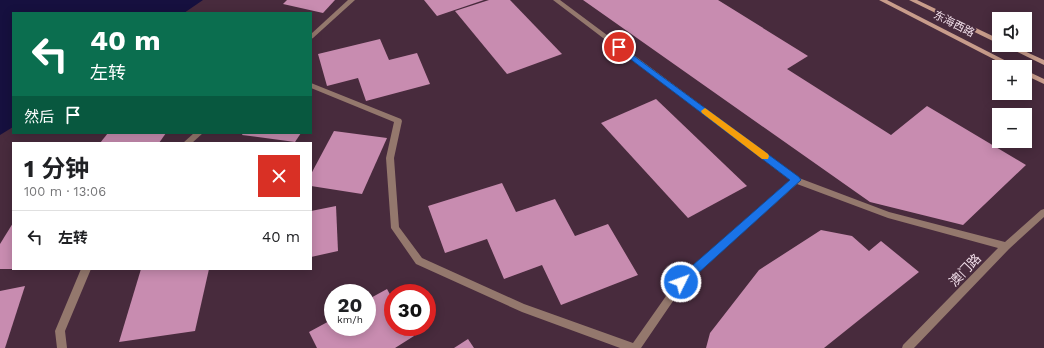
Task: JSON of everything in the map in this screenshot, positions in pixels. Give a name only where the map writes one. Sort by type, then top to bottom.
[{"type":"main road","name":"东海西路","points":[[882,0],[1001,60]]},
{"type":"main road","name":"东海西路","points":[[912,0],[992,39]]},
{"type":"main road","points":[[1021,52],[1044,63]]},
{"type":"main road","points":[[1032,76],[1044,82]]},
{"type":"street","points":[[312,36],[352,0]]},
{"type":"street","points":[[556,0],[796,180],[888,215],[1006,246]]},
{"type":"street","points":[[312,85],[398,120],[390,158],[395,228],[419,261],[522,308],[634,348],[681,282],[796,180]]},
{"type":"street","points":[[188,142],[198,134]]},
{"type":"street","name":"澳门路","points":[[908,348],[1006,246],[1044,212]]},
{"type":"street","points":[[62,348],[60,331],[86,270]]},
{"type":"shaded area","points":[[0,0],[203,0],[185,12],[12,12],[12,128],[0,135]]},
{"type":"building","points":[[287,0],[335,0],[323,13],[283,4]]},
{"type":"building","points":[[424,0],[484,0],[437,16]]},
{"type":"building","points":[[489,0],[510,0],[562,54],[507,74],[455,11]]},
{"type":"building","points":[[583,0],[718,0],[808,56],[787,69],[891,135],[927,106],[992,145],[992,148],[997,148],[1026,165],[963,225],[870,202]]},
{"type":"building","points":[[380,39],[389,60],[417,53],[430,84],[366,101],[358,78],[327,86],[318,54]]},
{"type":"building","points":[[656,99],[747,186],[688,218],[601,123]]},
{"type":"building","points":[[334,131],[387,138],[362,194],[312,186],[312,172]]},
{"type":"building","points":[[107,134],[165,134],[160,142],[101,142]]},
{"type":"building","points":[[242,134],[300,134],[295,142]]},
{"type":"building","points":[[502,183],[516,212],[555,199],[575,236],[608,224],[638,275],[561,305],[542,265],[504,279],[487,239],[445,253],[428,206]]},
{"type":"building","points":[[336,206],[338,251],[312,257],[312,211]]},
{"type":"building","points":[[12,225],[12,269],[0,269],[0,244]]},
{"type":"building","points":[[821,230],[852,236],[869,251],[881,241],[919,272],[824,348],[706,348],[710,333],[759,270]]},
{"type":"building","points":[[141,270],[209,270],[195,331],[119,342]]},
{"type":"building","points":[[25,286],[5,348],[0,348],[0,291]]},
{"type":"building","points":[[384,291],[384,336],[414,336],[395,348],[317,348],[309,332],[324,324],[324,336],[376,336],[376,295]]},
{"type":"building","points":[[468,339],[474,348],[454,348]]},
{"type":"slow traffic","points":[[705,111],[765,156]]},
{"type":"route","points":[[619,47],[796,180],[681,282]]}]
